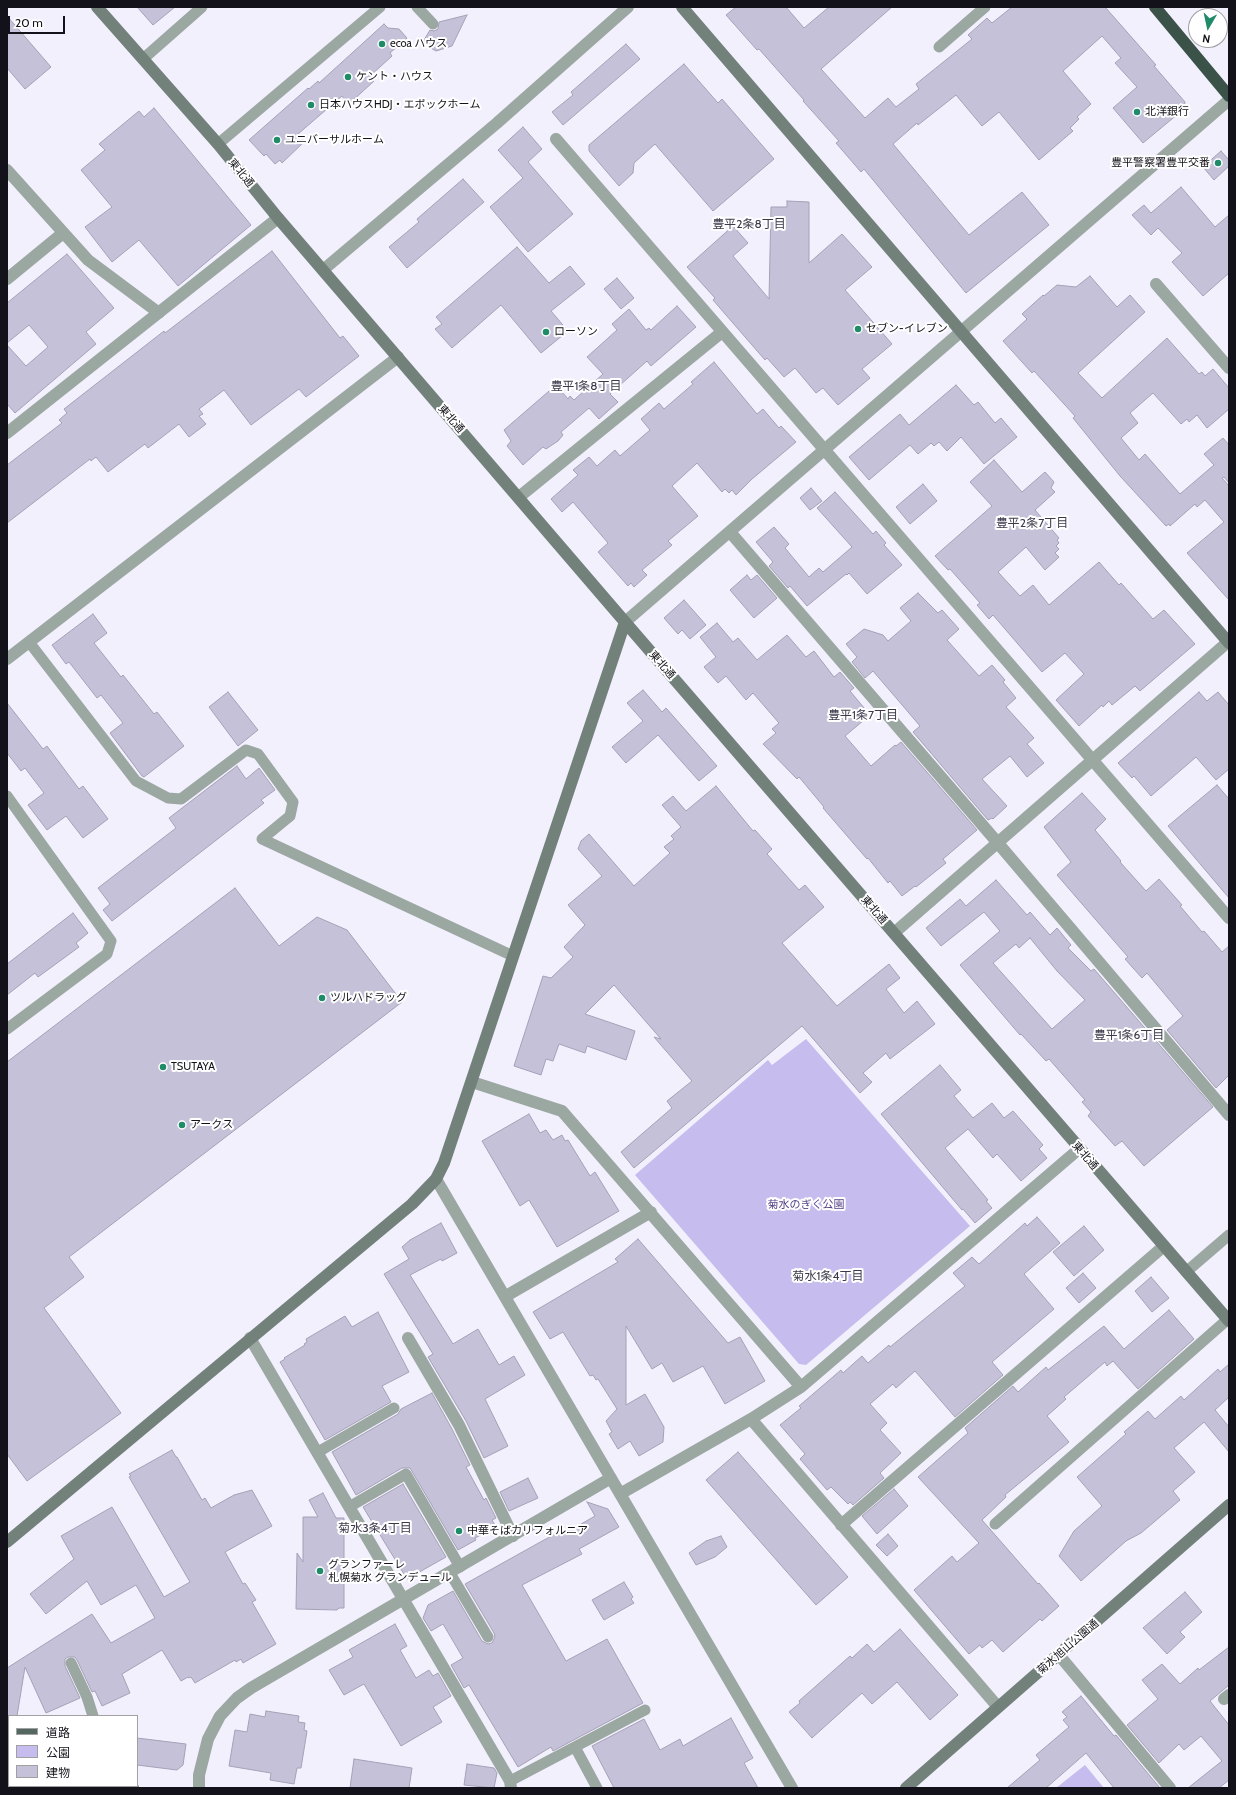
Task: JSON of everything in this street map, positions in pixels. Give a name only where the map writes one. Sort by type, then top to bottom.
[{"type":"highway","points":[[1155,7],[1229,96]]},
{"type":"street","name":"東北通","points":[[97,7],[218,144],[278,218],[1078,1148],[1228,1320]]},
{"type":"street","points":[[323,270],[497,123],[628,7]]},
{"type":"street","points":[[682,7],[962,330],[1229,642],[1092,759],[894,933]]},
{"type":"street","points":[[7,1542],[412,1204],[436,1179],[444,1163],[472,1082],[512,956],[625,622],[1229,100]]},
{"type":"street","points":[[556,138],[1229,918]]},
{"type":"street","points":[[7,170],[88,260],[159,313]]},
{"type":"street","points":[[7,433],[278,218]]},
{"type":"street","points":[[7,279],[63,233]]},
{"type":"street","points":[[1156,284],[1229,368]]},
{"type":"street","points":[[519,498],[722,332]]},
{"type":"street","points":[[7,658],[398,357]]},
{"type":"street","points":[[730,532],[997,842],[1229,1115]]},
{"type":"street","points":[[472,1082],[562,1111],[651,1212],[801,1388]]},
{"type":"street","points":[[620,1494],[751,1419],[801,1388],[1078,1148]]},
{"type":"street","points":[[436,1179],[506,1296],[792,1788]]},
{"type":"street","points":[[506,1296],[651,1212]]},
{"type":"street","points":[[841,1526],[1164,1246]]},
{"type":"street","points":[[250,1338],[404,1599],[511,1785]]},
{"type":"street","points":[[408,1338],[459,1426],[513,1536]]},
{"type":"street","points":[[751,1419],[841,1526],[998,1707]]},
{"type":"street","points":[[199,1788],[199,1776],[208,1739],[220,1716],[237,1698],[611,1478]]},
{"type":"street","name":"菊水旭山公園通","points":[[906,1788],[1229,1505]]},
{"type":"street","points":[[1059,1655],[1170,1788]]},
{"type":"lane","points":[[142,59],[202,7]]},
{"type":"lane","points":[[218,144],[380,7]]},
{"type":"lane","points":[[417,7],[433,24]]},
{"type":"lane","points":[[939,47],[985,7]]},
{"type":"lane","points":[[29,642],[136,781],[168,798],[182,799],[246,750],[258,754],[293,802],[290,816],[262,839],[512,956]]},
{"type":"lane","points":[[7,796],[111,941],[107,954],[7,1029]]},
{"type":"lane","points":[[1186,1272],[1229,1235]]},
{"type":"lane","points":[[995,1524],[1228,1320]]},
{"type":"lane","points":[[318,1452],[394,1408]]},
{"type":"lane","points":[[350,1507],[406,1474],[488,1637]]},
{"type":"lane","points":[[72,1663],[93,1715]]},
{"type":"lane","points":[[511,1785],[575,1747],[645,1710]]},
{"type":"lane","points":[[575,1747],[598,1788]]},
{"type":"green space","name":"菊水のぎく公園","points":[[806,1039],[970,1226],[806,1365],[799,1364],[635,1175],[768,1060],[772,1065]]},
{"type":"green space","points":[[1085,1765],[1104,1788],[1056,1788]]},
{"type":"building","points":[[137,7],[175,7],[153,25]]},
{"type":"building","points":[[736,7],[786,7],[804,28],[829,7],[892,7],[821,69],[865,118],[888,98],[896,107],[919,89],[916,84],[972,39],[968,35],[987,18],[992,23],[1012,7],[1105,7],[1156,65],[1154,66],[1185,102],[1184,109],[1143,143],[1113,108],[1137,87],[1115,63],[1121,58],[1102,36],[1063,71],[1091,104],[1077,117],[1079,119],[1070,128],[1073,131],[1039,160],[999,112],[982,126],[956,95],[918,125],[917,123],[893,144],[969,235],[1022,192],[1049,225],[966,293],[864,169],[861,172],[836,143],[839,141],[803,101],[804,100],[759,49],[757,50],[726,15]]},
{"type":"building","points":[[467,15],[452,46],[436,51],[429,47],[424,40],[430,30],[434,31],[438,29],[439,22]]},
{"type":"building","points":[[7,16],[51,67],[25,89],[7,68]]},
{"type":"building","points":[[384,24],[388,28],[399,29],[407,38],[390,53],[392,56],[370,76],[374,81],[349,104],[342,96],[298,134],[305,141],[282,163],[280,160],[275,164],[266,154],[264,156],[249,140],[308,88],[309,89],[318,81],[319,83]]},
{"type":"building","points":[[626,44],[640,59],[563,125],[552,112],[573,95],[571,92]]},
{"type":"building","points":[[684,64],[718,103],[722,99],[774,159],[713,211],[655,144],[634,163],[633,173],[619,186],[589,151],[589,145]]},
{"type":"building","points":[[154,108],[251,225],[178,286],[139,240],[112,262],[85,227],[112,207],[81,170],[105,150],[99,144],[139,111],[144,117]]},
{"type":"building","points":[[523,127],[542,149],[528,162],[573,214],[528,252],[490,207],[523,178],[498,150]]},
{"type":"building","name":"豊平警察署豊平交番","points":[[1221,151],[1229,160],[1229,166],[1214,180],[1203,167]]},
{"type":"building","points":[[463,179],[484,202],[407,268],[389,247],[419,222],[417,219]]},
{"type":"building","points":[[1181,187],[1215,227],[1229,215],[1229,273],[1203,296],[1172,262],[1182,253],[1158,228],[1151,235],[1132,215],[1144,205],[1151,213]]},
{"type":"building","points":[[787,201],[809,202],[809,263],[842,234],[872,267],[845,290],[892,344],[862,369],[870,378],[838,405],[823,388],[816,393],[795,368],[784,377],[767,358],[765,360],[713,300],[715,298],[687,267],[733,226],[748,243],[733,256],[769,299],[771,207],[787,207]]},
{"type":"building","points":[[517,247],[549,283],[570,266],[585,284],[551,311],[568,331],[541,353],[501,305],[452,348],[435,329],[442,324],[436,317]]},
{"type":"building","points":[[272,251],[340,338],[343,336],[359,356],[306,397],[299,389],[251,425],[224,390],[199,409],[203,414],[199,416],[206,424],[189,437],[179,424],[148,448],[145,444],[108,472],[96,457],[91,461],[90,459],[7,523],[7,465],[62,423],[59,420],[67,413],[64,409],[164,331],[165,333]]},
{"type":"building","points":[[67,254],[114,308],[86,332],[96,344],[15,413],[7,404],[7,345],[26,366],[48,347],[29,325],[7,343],[7,303]]},
{"type":"building","points":[[1090,276],[1117,307],[1130,295],[1145,312],[1078,373],[1102,398],[1167,338],[1199,374],[1202,372],[1205,376],[1213,369],[1229,388],[1229,409],[1207,428],[1197,415],[1189,422],[1187,419],[1181,424],[1153,393],[1130,413],[1138,423],[1121,438],[1139,460],[1145,454],[1180,494],[1214,465],[1204,454],[1223,438],[1229,445],[1229,483],[1224,477],[1222,478],[1229,486],[1229,600],[1187,553],[1224,522],[1205,500],[1197,507],[1195,504],[1170,526],[1169,524],[1166,526],[1120,476],[1073,418],[1075,416],[1034,371],[1032,373],[1003,341],[1027,319],[1022,314],[1043,295],[1044,296],[1057,285],[1076,287]]},
{"type":"building","points":[[617,278],[634,298],[621,309],[604,289]]},
{"type":"building","points":[[677,306],[696,327],[651,366],[647,361],[610,394],[618,402],[599,419],[589,408],[561,432],[563,435],[558,441],[546,449],[543,447],[523,465],[507,446],[511,441],[504,430],[556,385],[568,399],[570,396],[574,400],[603,374],[587,357],[617,330],[612,324],[629,309],[646,330],[649,328],[651,330]]},
{"type":"building","points":[[714,362],[757,414],[763,409],[779,428],[781,426],[796,442],[752,479],[736,495],[732,490],[729,493],[725,489],[722,492],[697,463],[672,486],[698,516],[668,541],[672,545],[642,570],[647,575],[634,587],[631,583],[628,586],[598,552],[608,543],[573,502],[562,512],[551,499],[578,475],[573,470],[589,457],[597,466],[615,450],[620,456],[650,430],[641,419],[659,403],[664,409],[693,384],[691,382]]},
{"type":"building","points":[[956,385],[974,405],[978,402],[995,423],[1001,418],[1017,437],[984,464],[961,437],[947,451],[939,442],[934,446],[931,443],[918,454],[910,445],[869,480],[849,457],[900,414],[909,425]]},
{"type":"building","points":[[994,460],[1022,492],[1045,472],[1054,482],[1051,488],[1055,492],[1035,510],[1059,538],[1057,540],[1059,543],[1056,546],[1059,549],[1055,553],[1059,557],[1045,570],[1026,547],[998,572],[1020,596],[1033,585],[1049,605],[1099,562],[1119,585],[1121,583],[1153,619],[1164,610],[1195,644],[1140,691],[1135,686],[1112,705],[1109,701],[1103,707],[1102,705],[1079,726],[1056,700],[1084,674],[1065,653],[1042,672],[993,615],[989,619],[977,605],[980,603],[950,569],[948,570],[935,556],[992,506],[970,482]]},
{"type":"building","points":[[923,484],[937,501],[910,524],[896,507]]},
{"type":"building","points":[[811,488],[822,501],[810,510],[800,498]]},
{"type":"building","points":[[835,492],[873,534],[876,531],[886,543],[884,545],[902,565],[867,594],[849,573],[847,575],[846,574],[807,606],[790,586],[788,588],[769,566],[773,562],[756,542],[774,527],[789,544],[785,548],[809,577],[819,568],[823,572],[852,547],[817,508]]},
{"type":"building","points":[[747,575],[751,580],[757,575],[777,598],[754,618],[730,590]]},
{"type":"building","points":[[918,593],[938,613],[942,610],[959,629],[947,640],[979,676],[992,665],[1005,680],[1003,682],[1016,698],[1006,707],[1034,738],[1027,744],[1044,763],[1027,777],[1010,756],[982,779],[1007,806],[993,819],[988,820],[913,732],[920,726],[873,671],[865,678],[852,662],[857,657],[846,644],[864,629],[883,635],[888,641],[911,621],[900,608]]},
{"type":"building","points":[[684,600],[706,625],[690,639],[682,630],[678,634],[664,618]]},
{"type":"building","points":[[93,614],[107,633],[94,643],[121,677],[123,675],[154,714],[157,712],[184,746],[144,777],[110,733],[123,723],[101,695],[97,698],[69,662],[66,664],[52,645]]},
{"type":"building","points":[[717,623],[733,642],[738,638],[757,660],[787,635],[806,657],[814,651],[834,677],[840,672],[854,688],[850,691],[870,715],[845,736],[871,766],[895,745],[896,746],[901,742],[977,830],[943,859],[946,863],[916,887],[915,886],[902,896],[890,881],[888,883],[868,858],[867,859],[823,808],[824,807],[799,777],[797,779],[763,744],[776,733],[772,729],[779,723],[753,693],[746,700],[726,676],[718,683],[704,667],[716,657],[700,637]]},
{"type":"building","points":[[643,690],[662,712],[666,708],[717,766],[699,781],[658,735],[626,763],[612,747],[643,721],[627,703]]},
{"type":"building","points":[[228,692],[258,730],[238,746],[209,707]]},
{"type":"building","points":[[1199,692],[1207,701],[1218,692],[1229,705],[1229,769],[1216,780],[1196,757],[1151,796],[1134,776],[1132,778],[1118,763]]},
{"type":"building","points":[[7,703],[43,749],[47,746],[79,789],[83,786],[108,819],[83,838],[66,816],[47,830],[28,805],[44,793],[25,768],[21,771],[7,753]]},
{"type":"building","points":[[237,766],[246,779],[259,768],[275,790],[261,800],[264,803],[112,921],[103,910],[110,904],[98,888],[176,828],[169,818]]},
{"type":"building","points":[[1217,785],[1229,799],[1229,898],[1168,826]]},
{"type":"building","points":[[716,786],[753,831],[755,830],[772,849],[767,854],[799,890],[805,885],[824,907],[782,943],[837,1006],[889,964],[900,978],[886,989],[904,1013],[917,1001],[935,1024],[890,1059],[886,1053],[863,1073],[872,1082],[860,1093],[802,1026],[634,1168],[621,1152],[672,1108],[667,1101],[692,1081],[654,1037],[661,1039],[614,985],[585,1014],[635,1031],[626,1060],[587,1046],[585,1053],[559,1044],[553,1061],[546,1059],[541,1075],[514,1066],[543,976],[551,978],[573,957],[564,947],[585,925],[568,905],[602,876],[578,849],[581,841],[589,834],[634,886],[670,853],[664,847],[674,839],[671,836],[681,827],[662,805],[673,796],[686,811]]},
{"type":"building","points":[[1082,793],[1106,819],[1095,830],[1121,861],[1120,862],[1146,891],[1159,879],[1182,905],[1180,906],[1202,932],[1204,931],[1222,952],[1229,946],[1229,1075],[1216,1088],[1167,1030],[1183,1016],[1147,973],[1142,978],[1125,959],[1128,957],[1057,875],[1071,862],[1044,827]]},
{"type":"building","points":[[996,880],[1027,915],[1030,912],[1050,935],[1057,928],[1071,945],[1068,948],[1091,971],[1094,969],[1213,1107],[1144,1166],[1122,1141],[1115,1146],[1088,1116],[1091,1112],[1082,1102],[1085,1100],[1049,1059],[1046,1061],[1021,1034],[1020,1035],[960,965],[1000,931],[984,912],[941,946],[926,928],[960,899],[966,906]],"holes":[[[1030,938],[1057,971],[1085,1000],[1052,1029],[993,963],[1016,944],[1019,948]]]},
{"type":"building","points":[[235,888],[279,946],[317,917],[347,930],[402,1002],[69,1257],[84,1277],[44,1308],[121,1413],[27,1481],[7,1454],[7,1062]]},
{"type":"building","points":[[73,913],[88,933],[76,943],[79,947],[38,977],[35,973],[7,995],[7,964]]},
{"type":"building","points":[[940,1065],[961,1090],[954,1096],[973,1118],[992,1103],[1004,1118],[1013,1111],[1043,1145],[1039,1149],[1047,1158],[1021,1181],[997,1154],[993,1158],[968,1129],[945,1148],[988,1200],[986,1201],[992,1208],[975,1223],[963,1209],[962,1210],[881,1114]]},
{"type":"building","points":[[529,1114],[540,1133],[546,1130],[553,1140],[562,1135],[565,1141],[568,1140],[590,1176],[595,1172],[619,1211],[557,1247],[529,1200],[520,1206],[482,1141]]},
{"type":"building","points":[[1037,1217],[1060,1243],[1024,1274],[1054,1309],[992,1362],[1003,1375],[955,1417],[915,1371],[896,1388],[893,1384],[870,1404],[887,1423],[880,1430],[901,1453],[880,1473],[884,1478],[853,1505],[850,1502],[848,1504],[831,1487],[827,1490],[800,1459],[805,1454],[780,1425],[801,1408],[799,1406],[841,1370],[843,1373],[862,1356],[868,1363],[965,1286],[953,1273],[972,1257],[979,1264],[1025,1223],[1027,1226]]},
{"type":"building","points":[[441,1223],[457,1253],[442,1261],[441,1259],[410,1275],[453,1344],[478,1329],[499,1365],[514,1356],[525,1375],[485,1399],[508,1446],[484,1458],[466,1421],[428,1357],[433,1354],[384,1274],[409,1259],[402,1247],[410,1240]]},
{"type":"building","points":[[1084,1226],[1104,1250],[1074,1276],[1053,1252]]},
{"type":"building","points":[[638,1239],[728,1343],[740,1337],[765,1381],[725,1404],[703,1366],[673,1382],[662,1363],[652,1369],[626,1326],[626,1405],[645,1394],[664,1427],[663,1442],[639,1456],[630,1441],[618,1449],[609,1434],[612,1432],[606,1421],[617,1409],[598,1379],[596,1380],[593,1375],[590,1376],[563,1332],[550,1339],[533,1312],[618,1262],[615,1259]]},
{"type":"building","points":[[1083,1273],[1096,1288],[1079,1303],[1066,1288]]},
{"type":"building","points":[[1151,1277],[1169,1298],[1152,1312],[1135,1291]]},
{"type":"building","points":[[1169,1310],[1194,1339],[1138,1389],[1113,1361],[1107,1366],[1105,1362],[1064,1397],[1066,1399],[1047,1416],[1069,1442],[1005,1495],[1006,1497],[982,1520],[1059,1606],[1042,1621],[1040,1619],[1003,1652],[992,1640],[982,1648],[980,1645],[969,1654],[914,1590],[952,1556],[957,1562],[979,1543],[918,1477],[968,1433],[965,1428],[1013,1386],[1018,1392],[1046,1367],[1048,1370],[1104,1326],[1124,1349]]},
{"type":"building","points":[[378,1312],[409,1372],[382,1386],[391,1402],[325,1440],[280,1362],[305,1345],[304,1344],[307,1342],[306,1339],[345,1316],[352,1327]]},
{"type":"building","points":[[1229,1364],[1229,1397],[1215,1410],[1229,1427],[1229,1452],[1204,1422],[1174,1448],[1195,1472],[1173,1491],[1180,1500],[1141,1533],[1126,1541],[1081,1581],[1059,1556],[1074,1531],[1102,1506],[1077,1477],[1126,1434],[1124,1432],[1148,1411],[1155,1419],[1181,1396],[1184,1400],[1218,1369],[1220,1372]]},
{"type":"building","points":[[432,1393],[470,1465],[466,1467],[484,1500],[486,1498],[496,1518],[492,1520],[496,1527],[475,1538],[476,1540],[458,1550],[410,1468],[402,1468],[356,1495],[332,1452],[398,1414],[401,1409]]},
{"type":"building","points":[[172,1450],[202,1500],[205,1498],[211,1508],[234,1495],[252,1490],[272,1526],[225,1552],[243,1584],[245,1583],[256,1600],[252,1602],[276,1644],[243,1663],[241,1659],[236,1662],[235,1660],[195,1683],[191,1677],[181,1681],[162,1650],[122,1674],[130,1693],[102,1706],[95,1691],[92,1692],[75,1657],[68,1657],[65,1659],[65,1666],[80,1698],[46,1713],[25,1667],[17,1715],[8,1715],[7,1724],[7,1668],[92,1614],[111,1643],[155,1618],[136,1585],[101,1605],[87,1581],[46,1614],[30,1594],[74,1559],[61,1536],[112,1507],[164,1597],[190,1582],[129,1477],[131,1476],[129,1474]]},
{"type":"building","points":[[738,1452],[848,1577],[816,1605],[706,1480]]},
{"type":"building","points":[[528,1478],[538,1498],[509,1511],[500,1492]]},
{"type":"building","points":[[403,1484],[446,1557],[407,1579],[363,1507]]},
{"type":"building","points":[[894,1489],[908,1506],[877,1534],[862,1516]]},
{"type":"building","name":"グランファーレ 札幌菊水 グランデュール","points":[[323,1493],[336,1518],[344,1518],[344,1608],[339,1608],[337,1610],[296,1609],[297,1553],[303,1562],[303,1517],[318,1517],[309,1500]]},
{"type":"building","points":[[587,1502],[608,1509],[619,1527],[579,1549],[582,1554],[522,1585],[566,1661],[607,1639],[643,1703],[553,1751],[551,1747],[518,1767],[469,1685],[464,1688],[451,1665],[463,1658],[443,1624],[431,1631],[423,1618],[428,1605],[453,1591],[482,1641],[488,1644],[492,1643],[495,1637],[494,1633],[465,1584],[544,1540],[567,1528],[569,1531],[595,1516]]},
{"type":"building","points":[[888,1534],[898,1546],[887,1556],[876,1545]]},
{"type":"building","points":[[721,1536],[727,1547],[715,1557],[696,1565],[689,1553],[706,1541]]},
{"type":"building","points":[[624,1582],[633,1597],[631,1599],[634,1603],[604,1620],[592,1600]]},
{"type":"building","points":[[1185,1592],[1202,1612],[1180,1632],[1185,1637],[1167,1654],[1143,1628]]},
{"type":"building","points":[[395,1624],[407,1646],[400,1650],[416,1678],[429,1670],[433,1676],[438,1673],[451,1696],[433,1707],[442,1722],[401,1746],[364,1684],[344,1695],[329,1670],[353,1657],[349,1650]]},
{"type":"building","points":[[900,1629],[958,1695],[930,1720],[897,1682],[872,1704],[862,1693],[812,1738],[789,1712],[800,1703],[799,1701],[850,1656],[852,1658],[867,1644],[874,1652]]},
{"type":"building","points":[[1229,1647],[1229,1685],[1210,1701],[1229,1725],[1229,1780],[1219,1788],[1188,1788],[1222,1761],[1201,1736],[1184,1750],[1179,1744],[1159,1763],[1127,1725],[1158,1699],[1142,1680],[1162,1664],[1180,1684],[1198,1668],[1199,1670]]},
{"type":"building","points":[[1081,1696],[1160,1788],[1114,1788],[1086,1753],[1046,1788],[1007,1788],[1040,1760],[1036,1755],[1069,1727],[1063,1720],[1067,1717],[1062,1712]]},
{"type":"building","points":[[266,1711],[299,1716],[298,1722],[305,1723],[304,1730],[307,1731],[301,1768],[297,1768],[294,1784],[270,1780],[271,1773],[229,1766],[235,1730],[247,1732],[250,1714],[265,1717]]},
{"type":"building","points":[[731,1718],[753,1758],[744,1763],[758,1788],[614,1788],[592,1746],[644,1719],[660,1750],[680,1739],[683,1746]]},
{"type":"building","points":[[138,1738],[186,1744],[183,1765],[177,1770],[138,1765]]},
{"type":"building","points":[[354,1759],[412,1768],[409,1788],[350,1788]]},
{"type":"building","points":[[467,1764],[494,1768],[497,1773],[494,1788],[464,1785]]},
{"type":"place","name":"ecoa ハウス","points":[[382,44]]},
{"type":"place","name":"ケント・ハウス","points":[[348,77]]},
{"type":"place","name":"日本ハウスHDJ・エポックホーム","points":[[311,105]]},
{"type":"place","name":"北洋銀行","points":[[1137,112]]},
{"type":"place","name":"ユニバーサルホーム","points":[[277,140]]},
{"type":"place","name":"豊平警察署豊平交番","points":[[1218,163]]},
{"type":"place","name":"セブン-イレブン","points":[[858,329]]},
{"type":"place","name":"ローソン","points":[[546,332]]},
{"type":"place","name":"ツルハドラッグ","points":[[322,998]]},
{"type":"place","name":"TSUTAYA","points":[[163,1067]]},
{"type":"place","name":"アークス","points":[[182,1125]]},
{"type":"place","name":"中華そばカリフォルニア","points":[[459,1531]]},
{"type":"place","name":"グランファーレ 札幌菊水 グランデュール","points":[[320,1571]]},
{"type":"district","name":"豊平2条8丁目","points":[[749,224]]},
{"type":"district","name":"豊平1条8丁目","points":[[586,386]]},
{"type":"district","name":"豊平2条7丁目","points":[[1032,523]]},
{"type":"district","name":"豊平1条7丁目","points":[[863,715]]},
{"type":"district","name":"豊平1条6丁目","points":[[1129,1035]]},
{"type":"district","name":"菊水1条4丁目","points":[[828,1276]]},
{"type":"district","name":"菊水3条4丁目","points":[[375,1528]]}]
